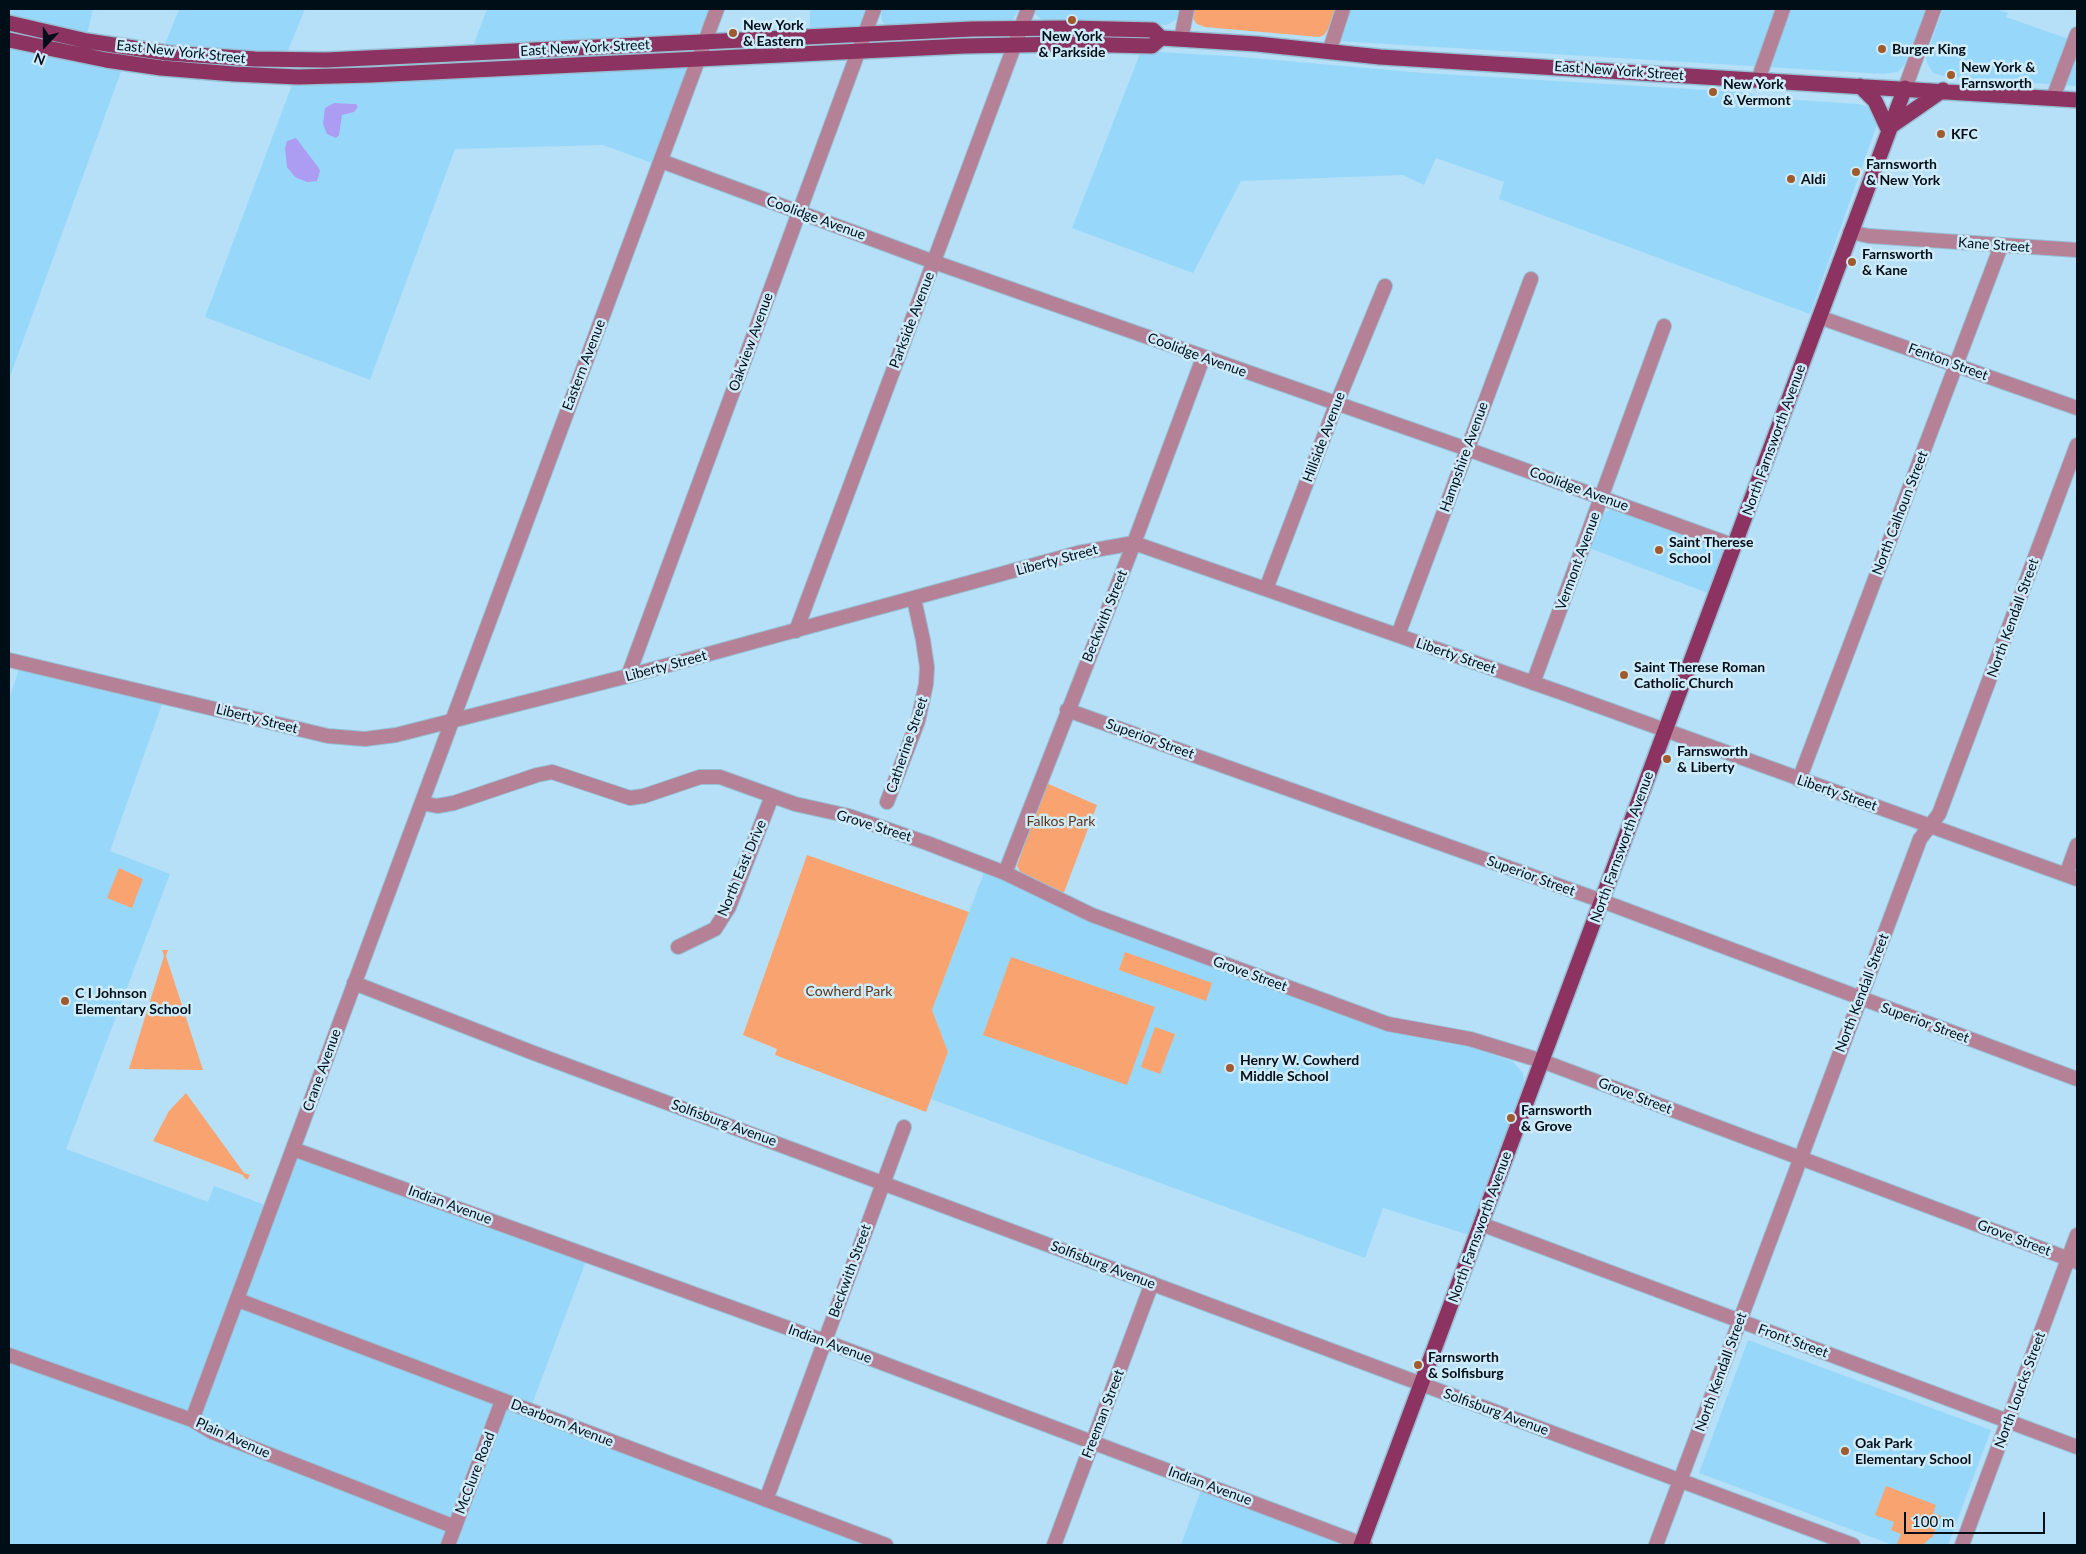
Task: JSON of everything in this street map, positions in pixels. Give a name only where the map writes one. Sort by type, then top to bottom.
[{"type":"main road","name":"East New York Street","points":[[9,23],[123,47],[255,60],[376,59],[1021,28],[1153,30],[1161,38],[1257,44],[1380,56],[1943,90],[2077,100]]},
{"type":"main road","name":"East New York Street","points":[[9,40],[131,64],[197,72],[265,76],[371,75],[1015,44],[1152,46],[1161,38]]},
{"type":"main road","points":[[1860,86],[1875,101],[1890,128],[1943,90]]},
{"type":"main road","name":"North Farnsworth Avenue","points":[[1363,1545],[1905,88]]},
{"type":"street","name":"Eastern Avenue","points":[[451,721],[717,9]]},
{"type":"street","name":"Oakview Avenue","points":[[628,676],[874,9]]},
{"type":"street","name":"Parkside Avenue","points":[[796,631],[1028,9]]},
{"type":"street","points":[[1181,39],[1187,9]]},
{"type":"street","points":[[1329,52],[1343,9]]},
{"type":"street","points":[[1758,80],[1784,9]]},
{"type":"street","name":"North Farnsworth Avenue","points":[[1905,88],[1934,9]]},
{"type":"street","points":[[2053,98],[2077,34]]},
{"type":"street","name":"Coolidge Avenue","points":[[661,161],[934,262],[1336,405],[1467,449],[1735,546]]},
{"type":"street","name":"Kane Street","points":[[1850,232],[1869,236],[2077,250]]},
{"type":"street","name":"North Calhoun Street","points":[[1800,780],[2001,246]]},
{"type":"street","name":"Hampshire Avenue","points":[[1398,635],[1531,279]]},
{"type":"street","name":"Hillside Avenue","points":[[1266,589],[1336,405],[1385,286]]},
{"type":"street","name":"Fenton Street","points":[[1820,317],[2077,408]]},
{"type":"street","name":"Vermont Avenue","points":[[1533,683],[1664,326]]},
{"type":"street","name":"Beckwith Street","points":[[1005,872],[1067,710],[1134,544],[1203,358]]},
{"type":"street","name":"North Kendall Street","points":[[1656,1545],[1920,839],[1939,814],[2077,445]]},
{"type":"street","name":"Liberty Street","points":[[9,660],[333,737],[365,740],[451,721],[628,676],[1078,553],[1134,544],[1666,730],[2072,877]]},
{"type":"street","name":"Catherine Street","points":[[887,802],[918,721],[926,684],[927,667],[914,599]]},
{"type":"street","name":"Superior Street","points":[[1067,710],[1602,902],[2077,1079]]},
{"type":"street","name":"Crane Avenue","points":[[192,1420],[451,721]]},
{"type":"street","name":"Grove Street","points":[[422,803],[437,806],[454,803],[537,775],[552,772],[630,798],[644,796],[700,777],[720,777],[795,804],[849,816],[927,843],[1005,872],[1092,915],[1388,1024],[1470,1039],[1542,1061],[2073,1260]]},
{"type":"street","name":"North East Drive","points":[[678,947],[715,928],[729,907],[772,796]]},
{"type":"street","points":[[2072,877],[2077,846]]},
{"type":"street","name":"Solfisburg Avenue","points":[[354,983],[531,1052],[1853,1545]]},
{"type":"street","name":"Beckwith Street","points":[[766,1500],[904,1127]]},
{"type":"street","name":"Indian Avenue","points":[[294,1149],[824,1341],[1363,1545]]},
{"type":"street","name":"Front Street","points":[[1481,1224],[2077,1447]]},
{"type":"street","name":"North Loucks Street","points":[[1962,1545],[2008,1421],[2073,1260],[2077,1235]]},
{"type":"street","name":"Freeman Street","points":[[1054,1545],[1152,1283]]},
{"type":"street","name":"Dearborn Avenue","points":[[238,1300],[886,1545]]},
{"type":"street","name":"Plain Avenue","points":[[9,1355],[192,1420],[212,1432],[455,1527]]},
{"type":"street","name":"McClure Road","points":[[448,1545],[502,1401]]},
{"type":"shaded area","points":[[9,9],[93,9],[87,35],[9,18]]},
{"type":"shaded area","points":[[179,9],[305,9],[286,55],[164,47]]},
{"type":"shaded area","points":[[487,9],[710,9],[697,35],[472,49]]},
{"type":"shaded area","points":[[810,9],[868,9],[865,18],[859,26],[852,29],[810,32]]},
{"type":"shaded area","points":[[882,9],[1020,9],[1012,20],[1003,23],[893,28],[886,26],[881,20]]},
{"type":"shaded area","points":[[1035,9],[1180,9],[1177,19],[1167,25],[1045,22],[1035,14]]},
{"type":"shaded area","points":[[1349,9],[1927,9],[1904,66],[1897,72],[1883,74],[1338,41]]},
{"type":"shaded area","points":[[1943,9],[1996,9],[2008,13],[2006,17],[2077,42],[2077,86],[1948,77],[1933,73],[1926,57]]},
{"type":"shaded area","points":[[9,46],[122,69],[9,379]]},
{"type":"shaded area","points":[[1141,51],[1229,56],[1424,73],[1739,92],[1782,99],[1857,104],[1866,106],[1874,113],[1878,122],[1810,314],[1499,199],[1504,182],[1436,158],[1424,185],[1403,175],[1241,181],[1193,273],[1072,228]]},
{"type":"shaded area","points":[[691,64],[655,164],[603,145],[455,149],[370,380],[205,317],[293,82]]},
{"type":"shaded area","points":[[334,103],[356,104],[358,107],[354,112],[342,115],[339,135],[336,138],[327,134],[323,124],[325,108]]},
{"type":"shaded area","points":[[296,138],[320,171],[317,181],[307,182],[295,177],[287,167],[285,148],[287,141]]},
{"type":"shaded area","name":"Saint Therese School","points":[[1612,509],[1721,549],[1724,552],[1708,593],[1589,548],[1600,515]]},
{"type":"shaded area","points":[[20,667],[162,704],[110,851],[170,874],[66,1149],[208,1202],[214,1186],[276,1209],[301,1149],[589,1253],[531,1407],[898,1545],[9,1545],[9,698]]},
{"type":"shaded area","name":"Henry W. Cowherd Middle School","points":[[985,870],[1092,922],[1396,1033],[1462,1043],[1513,1062],[1523,1073],[1524,1085],[1469,1235],[1383,1208],[1365,1258],[931,1099],[948,1052],[932,1010]]},
{"type":"shaded area","name":"Oak Park Elementary School","points":[[1748,1340],[1991,1430],[1948,1545],[1893,1545],[1699,1473]]},
{"type":"shaded area","points":[[1201,1490],[1346,1545],[1181,1545]]},
{"type":"green space","points":[[1194,9],[1335,9],[1328,29],[1324,35],[1319,37],[1205,27],[1197,24],[1193,19]]},
{"type":"green space","name":"Falkos Park","points":[[1046,783],[1097,805],[1063,895],[1021,873],[1017,866]]},
{"type":"green space","name":"Cowherd Park","points":[[807,855],[969,912],[932,1010],[948,1052],[926,1112],[775,1055],[777,1049],[743,1035]]},
{"type":"green space","points":[[119,868],[143,879],[132,908],[107,898]]},
{"type":"green space","points":[[162,950],[168,950],[166,956],[203,1070],[129,1069],[164,956]]},
{"type":"green space","points":[[1125,952],[1212,983],[1206,1001],[1119,970]]},
{"type":"green space","points":[[1011,957],[1155,1007],[1127,1085],[983,1035]]},
{"type":"green space","points":[[1155,1027],[1175,1034],[1160,1074],[1141,1067]]},
{"type":"green space","points":[[186,1093],[244,1173],[250,1175],[247,1180],[243,1175],[153,1141],[169,1111]]},
{"type":"green space","points":[[1886,1486],[1936,1505],[1933,1513],[1941,1516],[1932,1538],[1923,1545],[1897,1544],[1901,1534],[1891,1530],[1894,1522],[1875,1515]]},
{"type":"place","name":"New York & Parkside","points":[[1072,20]]},
{"type":"place","name":"New York & Eastern","points":[[733,33]]},
{"type":"place","name":"Burger King","points":[[1882,49]]},
{"type":"place","name":"New York & Farnsworth","points":[[1951,75]]},
{"type":"place","name":"New York & Vermont","points":[[1713,92]]},
{"type":"place","name":"KFC","points":[[1941,134]]},
{"type":"place","name":"Farnsworth & New York","points":[[1856,172]]},
{"type":"place","name":"Aldi","points":[[1791,179]]},
{"type":"place","name":"Farnsworth & Kane","points":[[1852,262]]},
{"type":"place","name":"Saint Therese School","points":[[1659,550]]},
{"type":"place","name":"Saint Therese Roman Catholic Church","points":[[1624,675]]},
{"type":"place","name":"Farnsworth & Liberty","points":[[1667,759]]},
{"type":"place","name":"C I Johnson Elementary School","points":[[65,1001]]},
{"type":"place","name":"Henry W. Cowherd Middle School","points":[[1230,1068]]},
{"type":"place","name":"Farnsworth & Grove","points":[[1511,1118]]},
{"type":"place","name":"Farnsworth & Solfisburg","points":[[1418,1365]]},
{"type":"place","name":"Oak Park Elementary School","points":[[1845,1451]]}]
